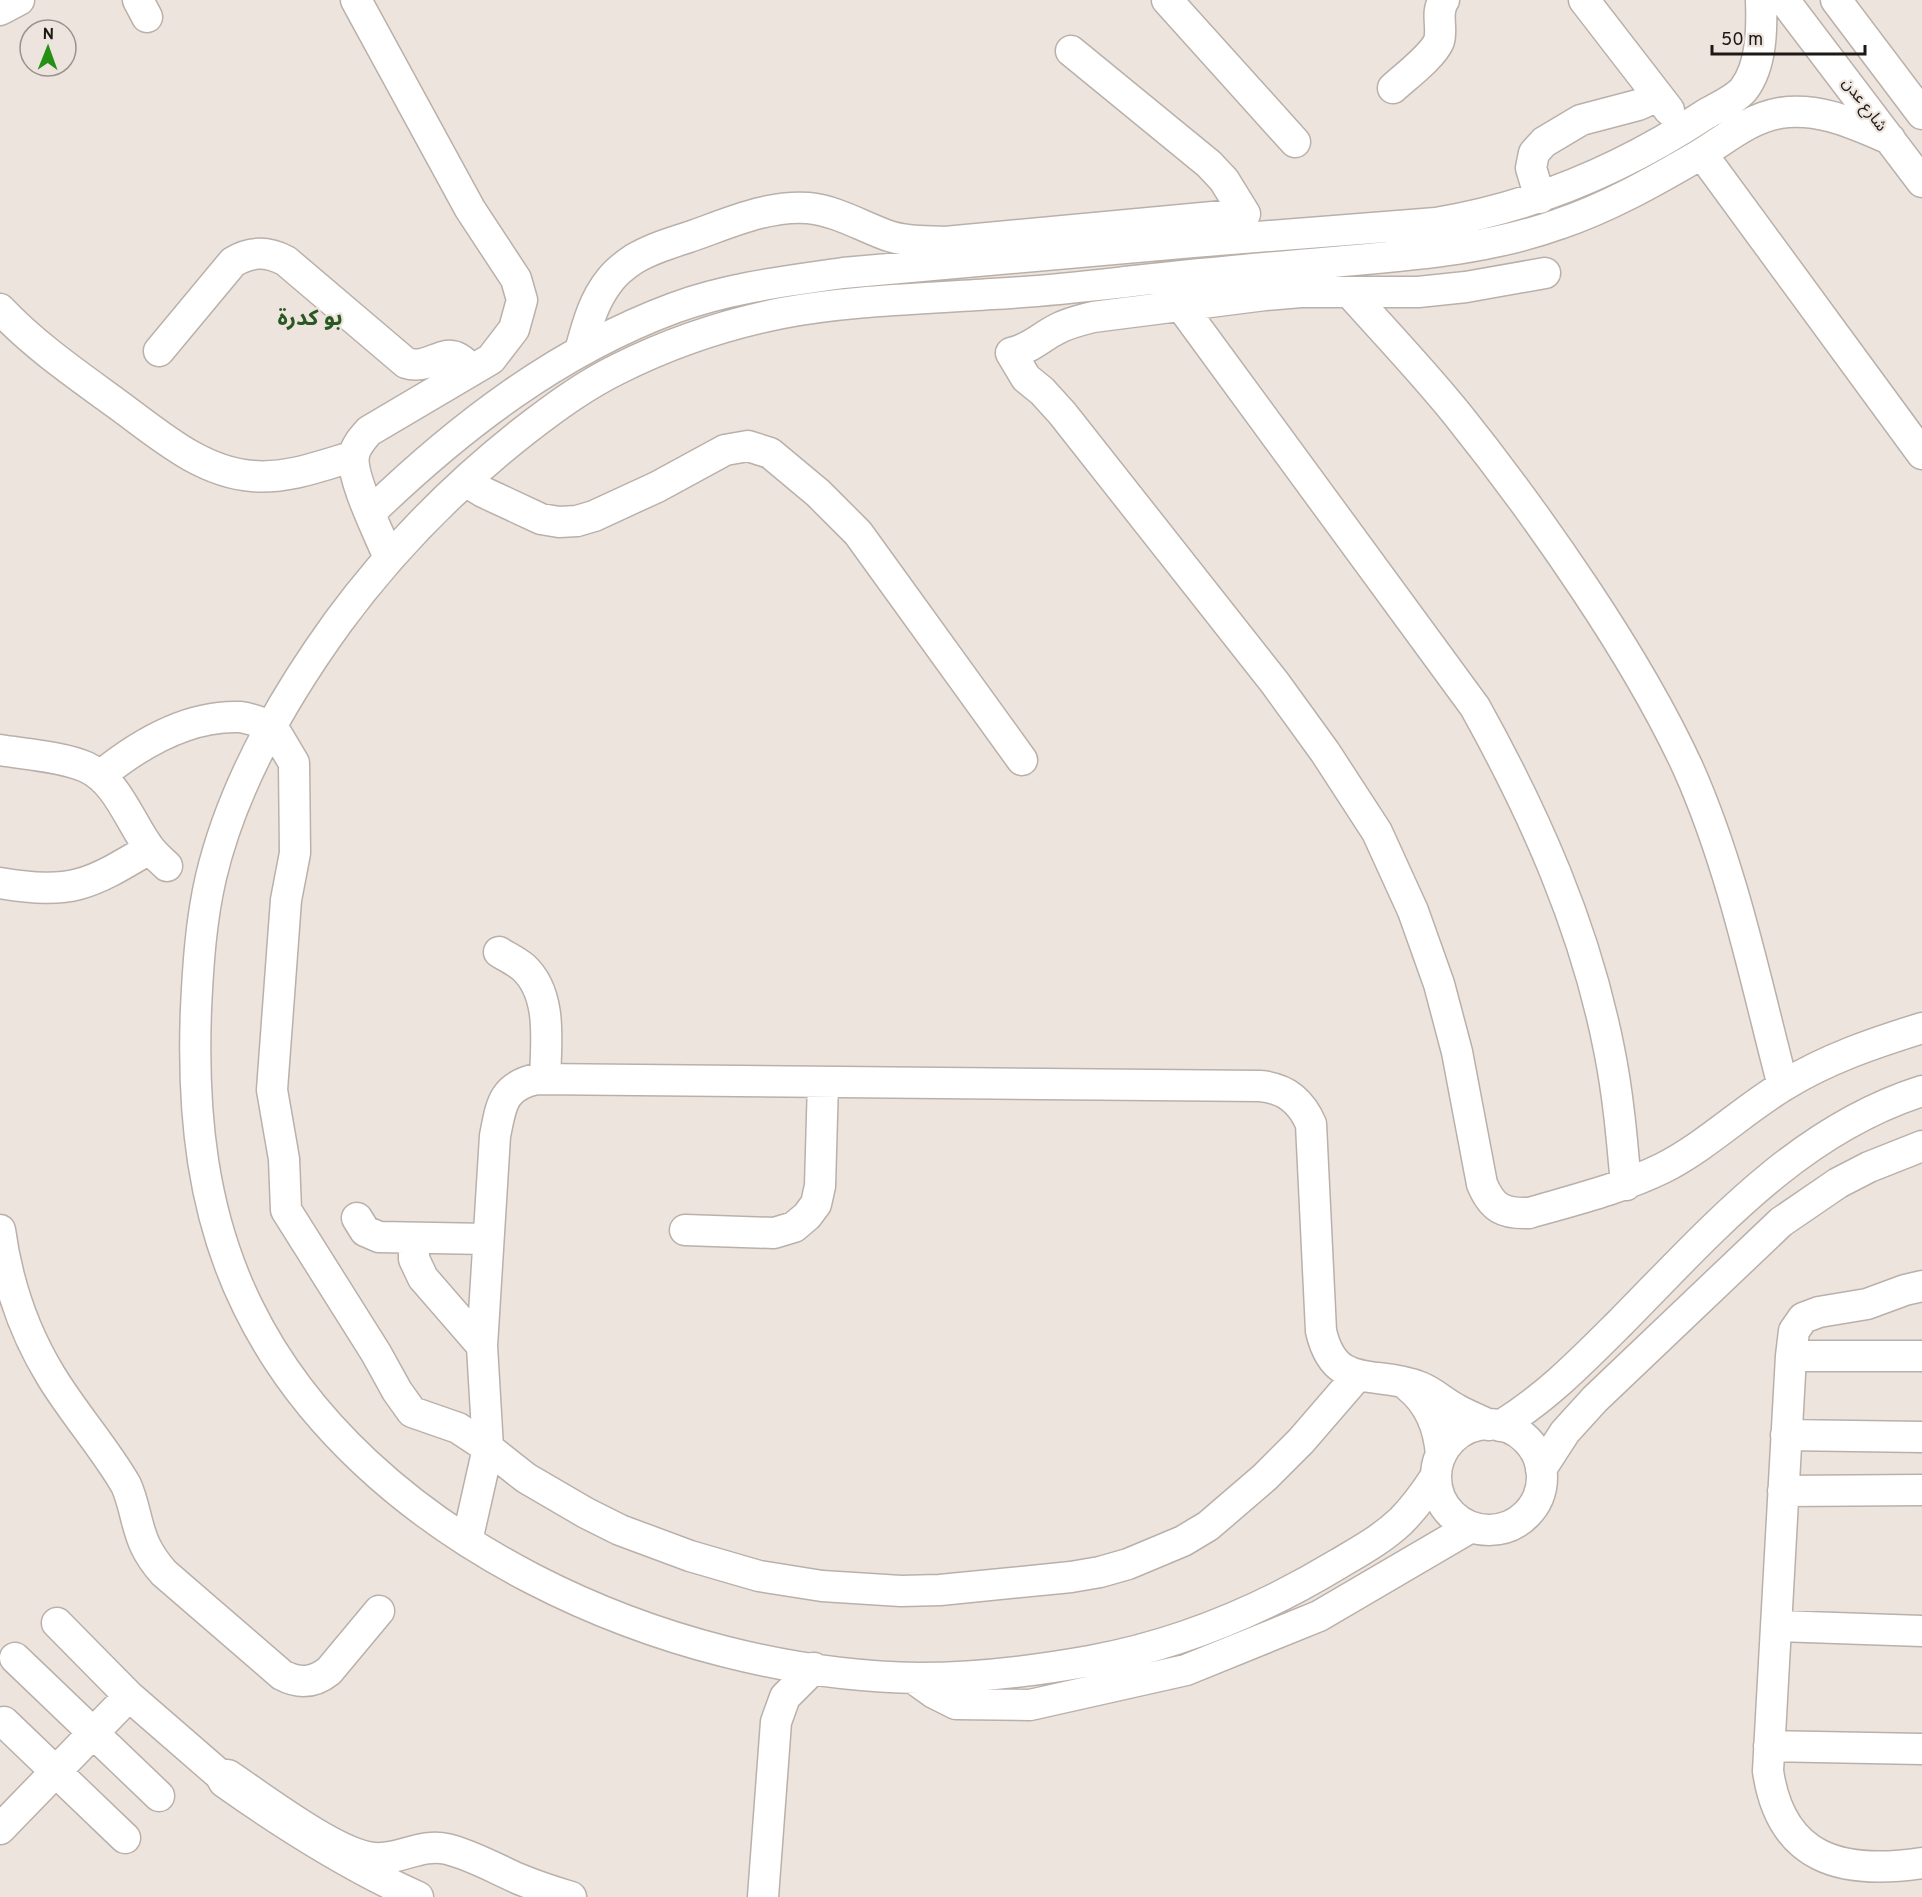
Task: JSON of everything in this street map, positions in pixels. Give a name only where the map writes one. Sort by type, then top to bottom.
[{"type":"street","points":[[0,10],[19,0]]},
{"type":"street","points":[[356,0],[470,209],[516,279],[522,300],[514,329],[491,359],[369,431],[360,442],[354,456],[355,474],[389,558]]},
{"type":"street","points":[[1167,0],[1295,142]]},
{"type":"street","points":[[1393,88],[1436,46],[1440,36],[1439,10],[1444,0]]},
{"type":"street","points":[[1584,0],[1683,129]]},
{"type":"street","points":[[371,512],[408,476],[465,429],[534,380],[580,351],[675,308],[730,293],[787,281],[885,268],[1425,225],[1469,218],[1540,198],[1600,174],[1683,129],[1743,91],[1758,55],[1761,0]]},
{"type":"street","name":"شارع عدن","points":[[1784,0],[1922,182]]},
{"type":"street","points":[[1836,0],[1922,114]]},
{"type":"street","points":[[580,351],[601,292],[623,266],[652,250],[773,210],[807,208],[841,214],[888,236],[907,240],[945,242],[1245,214],[1224,180],[1209,164],[1071,51]]},
{"type":"street","points":[[1540,198],[1531,168],[1534,153],[1544,142],[1581,120],[1638,105],[1658,96]]},
{"type":"street","points":[[1890,139],[1842,119],[1817,113],[1792,111],[1768,116],[1740,126],[1702,154],[1612,202],[1561,224],[1522,236],[1450,251],[1204,273],[1071,288],[815,307],[732,325],[692,338],[624,365],[592,382],[506,445],[465,481],[389,558],[322,644],[272,726],[232,809],[219,846],[205,908],[198,984],[196,1076],[198,1133],[208,1197],[218,1232],[246,1304],[270,1347],[308,1402],[363,1461],[394,1487],[467,1541],[541,1583],[638,1625],[739,1655],[783,1665],[914,1678],[1046,1669],[1100,1659],[1175,1639],[1237,1616],[1297,1589],[1384,1536],[1419,1501],[1449,1442],[1468,1429],[1494,1425],[1525,1411],[1571,1372],[1732,1209],[1784,1165],[1813,1143],[1845,1124],[1878,1107],[1922,1091]]},
{"type":"street","points":[[1702,154],[1922,454]]},
{"type":"street","points":[[159,351],[233,262],[243,256],[265,253],[286,261],[406,363],[422,365],[444,355],[460,358],[471,371]]},
{"type":"street","points":[[1071,253],[1074,322]]},
{"type":"street","points":[[1545,273],[1467,287],[1418,292],[1265,294],[1093,317],[1056,329],[1023,351],[1011,353],[1026,378],[1042,391],[1062,413],[1275,683],[1325,752],[1377,832],[1413,911],[1439,984],[1457,1052],[1482,1184],[1488,1198],[1499,1208],[1514,1214],[1529,1213],[1626,1185],[1665,1167],[1783,1086],[1820,1066],[1871,1044],[1922,1028]]},
{"type":"street","points":[[1350,293],[1422,373],[1491,457],[1610,626],[1661,713],[1688,769],[1715,837],[1731,886],[1783,1086]]},
{"type":"street","points":[[1181,306],[1474,707],[1511,772],[1545,845],[1572,914],[1593,981],[1610,1050],[1626,1185]]},
{"type":"street","points":[[0,309],[35,344],[57,361],[178,448],[213,466],[251,476],[270,476],[308,470],[354,456]]},
{"type":"street","points":[[465,481],[541,519],[559,522],[577,521],[594,516],[657,487],[725,450],[748,446],[770,453],[818,493],[858,533],[1022,760]]},
{"type":"street","points":[[100,776],[123,757],[148,743],[202,720],[242,717],[272,726],[294,763],[295,853],[286,900],[272,1090],[284,1160],[286,1210],[412,1412],[458,1428],[526,1478],[620,1530],[690,1556],[759,1576],[822,1586],[891,1591],[940,1590],[1100,1572],[1146,1557],[1183,1541],[1217,1519],[1265,1477],[1301,1441],[1358,1375]]},
{"type":"street","points":[[0,750],[70,762],[86,767],[100,776],[112,787],[158,857],[80,885],[37,888],[0,883]]},
{"type":"street","points":[[499,952],[523,967],[541,997],[546,1020],[545,1079]]},
{"type":"street","points":[[467,1541],[488,1448],[482,1346],[495,1136],[500,1107],[510,1091],[527,1081],[545,1079],[1260,1086],[1282,1091],[1300,1104],[1311,1124],[1321,1331],[1324,1347],[1332,1361],[1344,1370],[1358,1375],[1402,1382],[1422,1388],[1456,1409],[1509,1429],[1527,1441],[1541,1469],[1540,1490],[1536,1502],[1519,1520],[1496,1530],[1484,1530],[1459,1521],[1445,1507],[1437,1489],[1440,1442],[1435,1425],[1426,1405],[1402,1382]]},
{"type":"street","points":[[685,1230],[774,1233],[788,1230],[807,1216],[818,1197],[824,1082]]},
{"type":"street","points":[[1541,1469],[1565,1432],[1595,1399],[1781,1222],[1849,1177],[1922,1146]]},
{"type":"street","points":[[357,1218],[360,1225],[371,1235],[488,1239]]},
{"type":"street","points":[[0,1230],[8,1275],[25,1325],[51,1376],[126,1485],[144,1544],[164,1573],[282,1675],[301,1681],[312,1681],[329,1671],[379,1611]]},
{"type":"street","points":[[414,1238],[414,1259],[423,1278],[482,1346]]},
{"type":"street","points":[[1922,1286],[1867,1304],[1811,1314],[1803,1318],[1794,1330],[1786,1435],[1768,1771],[1772,1795],[1781,1817],[1795,1837],[1814,1853],[1841,1862],[1868,1867],[1922,1863]]},
{"type":"street","points":[[1791,1356],[1922,1356]]},
{"type":"street","points":[[1786,1435],[1922,1437]]},
{"type":"street","points":[[1783,1491],[1922,1490]]},
{"type":"street","points":[[914,1678],[934,1693],[956,1704],[1030,1705],[1186,1670],[1319,1616],[1471,1527]]},
{"type":"street","points":[[57,1623],[129,1696],[220,1775],[224,1782],[287,1826],[346,1861],[418,1897]]},
{"type":"street","points":[[1776,1626],[1922,1631]]},
{"type":"street","points":[[15,1658],[159,1796]]},
{"type":"street","points":[[763,1897],[776,1722],[785,1697],[814,1668]]},
{"type":"street","points":[[0,1829],[129,1696]]},
{"type":"street","points":[[4,1722],[125,1838]]},
{"type":"street","points":[[1769,1746],[1922,1749]]},
{"type":"street","points":[[220,1775],[228,1775],[322,1837],[365,1857],[385,1858],[434,1847],[459,1853],[521,1880],[571,1897]]},
{"type":"street","points":[[426,1897],[421,1886],[421,1878],[424,1869],[430,1863],[438,1860],[447,1859],[476,1869],[498,1870]]},
{"type":"district","name":"بو كدرة","points":[[310,319]]}]
